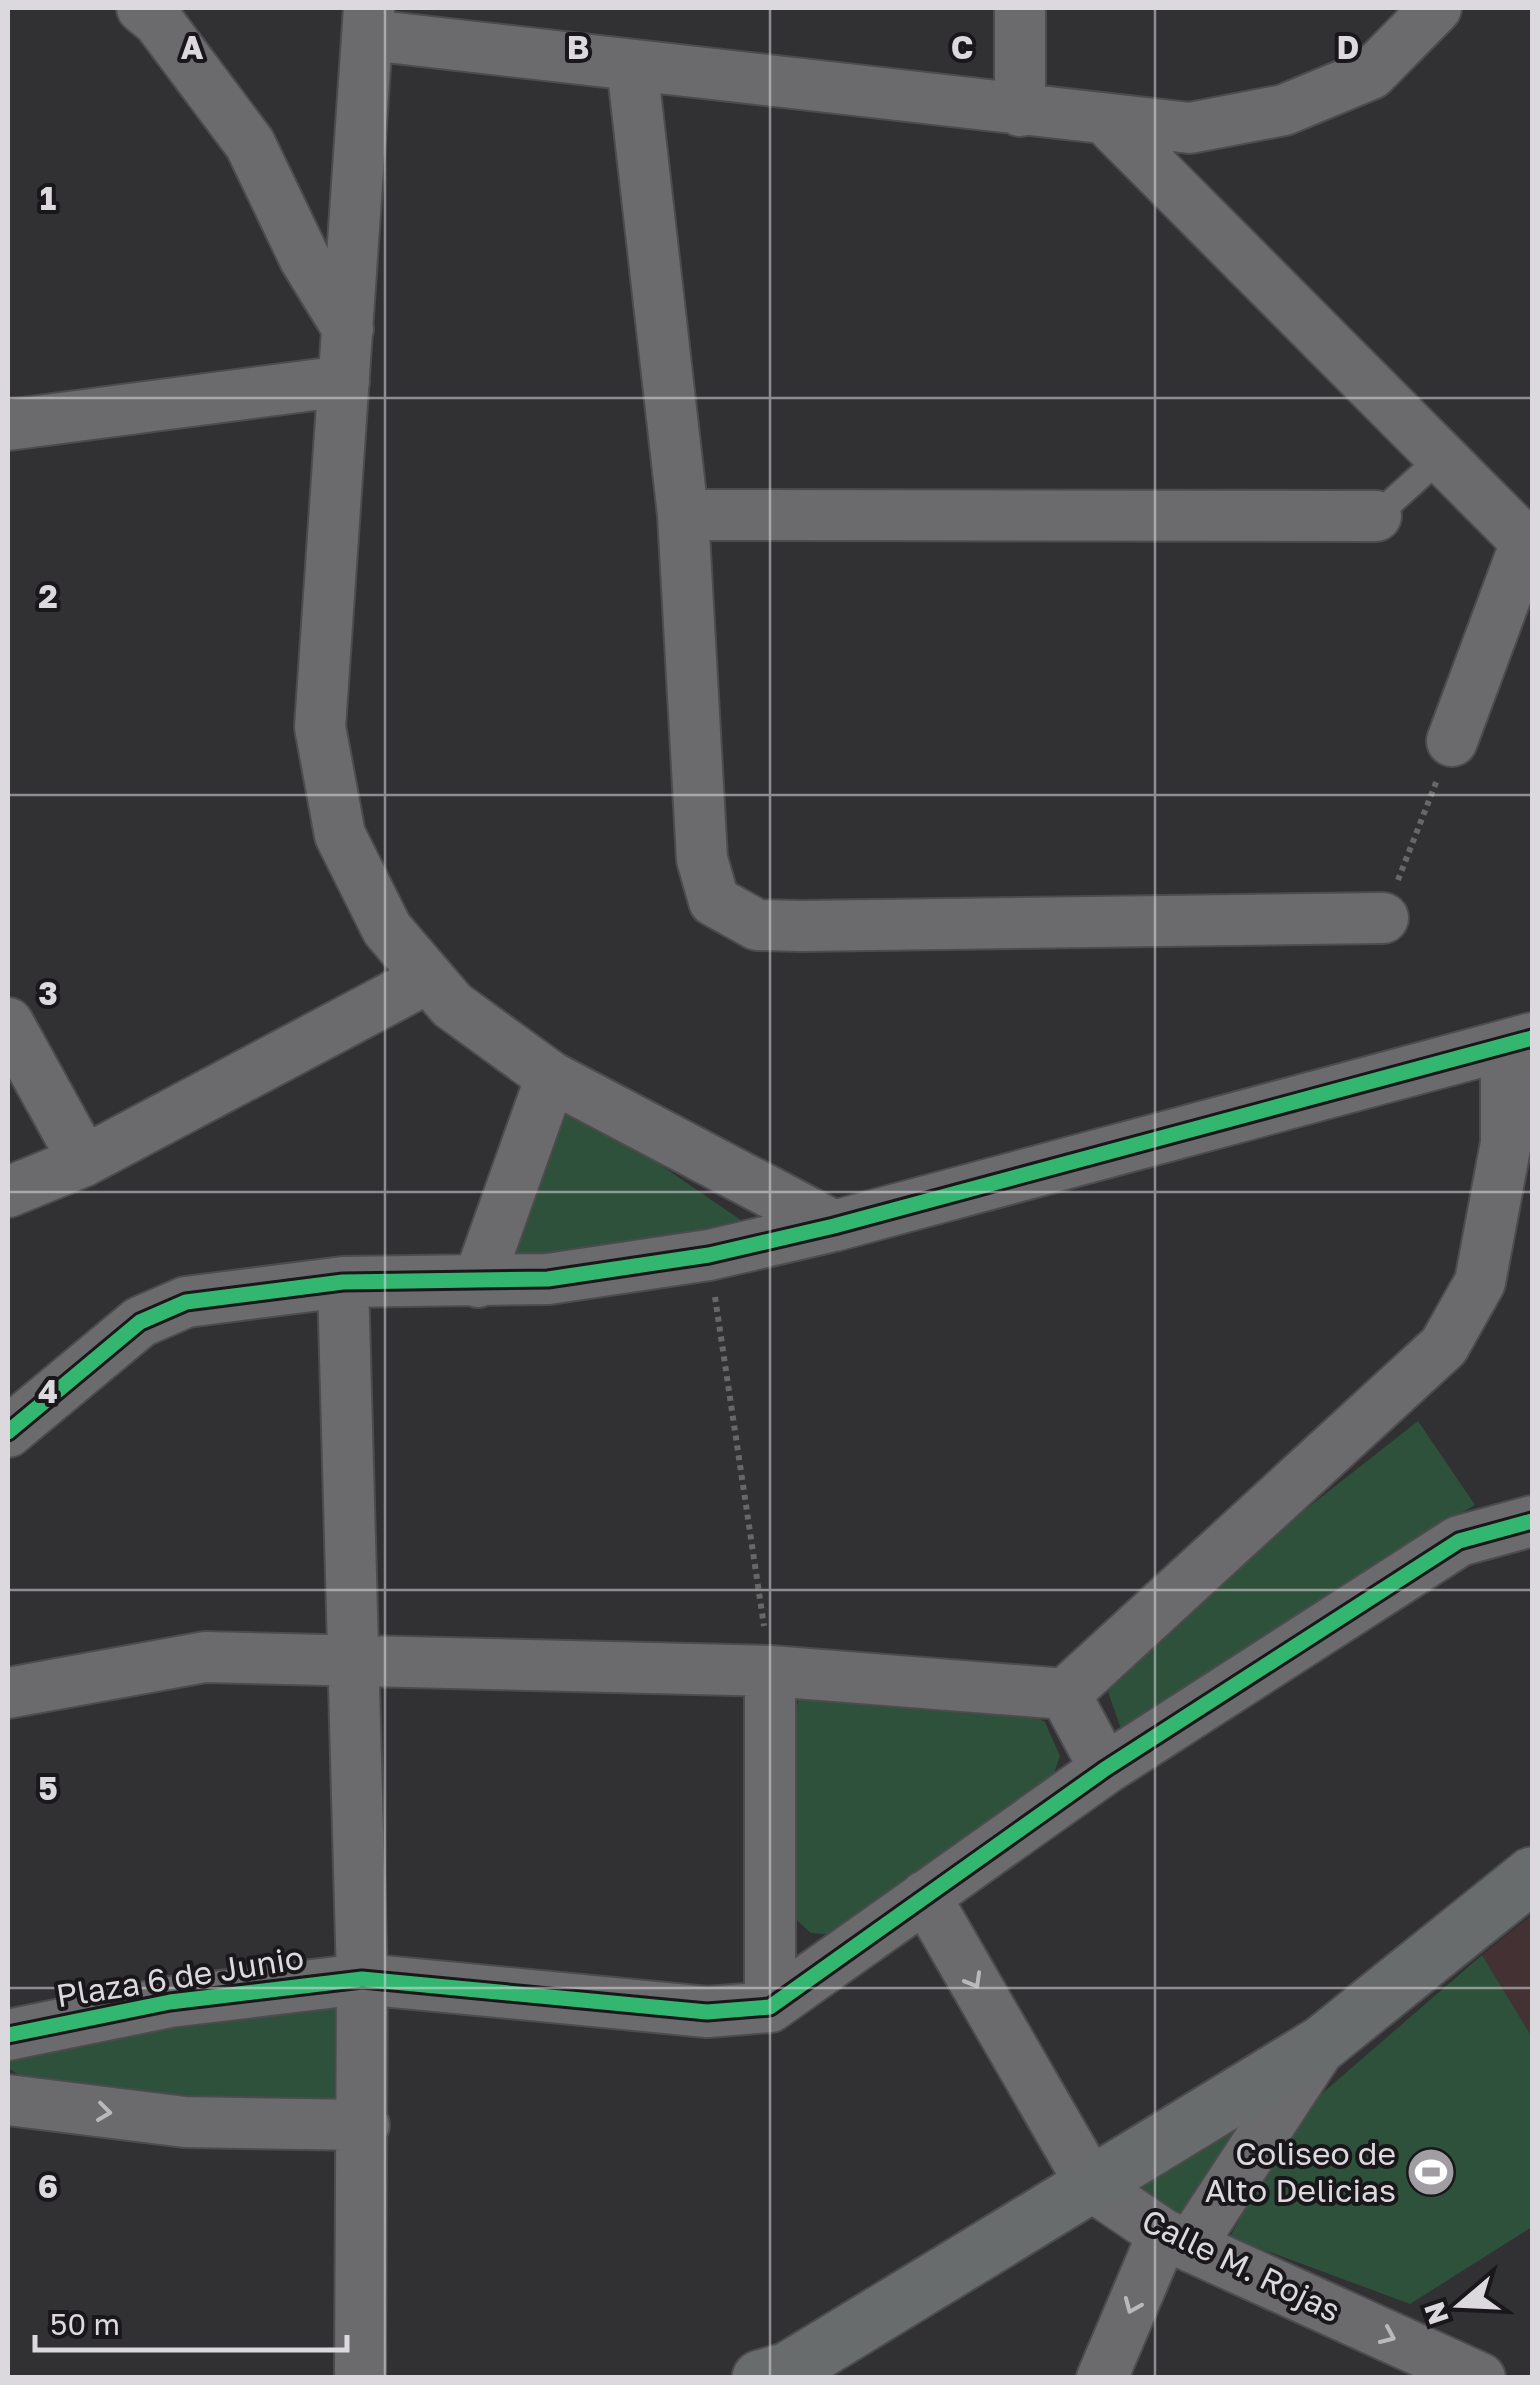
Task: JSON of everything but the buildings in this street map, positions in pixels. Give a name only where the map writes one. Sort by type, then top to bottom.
[{"type":"main road","points":[[760,2378],[788,2370],[1324,2043],[1532,1874]]},
{"type":"street","points":[[142,8],[158,20],[250,144],[304,259],[348,329]]},
{"type":"street","points":[[1020,8],[1020,111]]},
{"type":"street","points":[[834,1226],[551,1077],[452,1006],[386,930],[340,835],[320,727],[369,21],[632,66],[1190,128],[1284,110],[1372,74],[1436,8]]},
{"type":"street","points":[[632,66],[683,515],[702,859],[714,900],[757,925],[1382,918]]},
{"type":"street","points":[[1107,121],[1439,459],[1529,540],[1452,742]]},
{"type":"street","points":[[8,425],[344,381]]},
{"type":"street","points":[[683,515],[1376,516]]},
{"type":"street","points":[[8,1192],[84,1161],[428,978]]},
{"type":"street","points":[[8,1023],[84,1161]]},
{"type":"street","points":[[8,1432],[140,1322],[186,1302],[342,1282],[548,1279],[709,1255],[834,1226],[1519,1043],[1506,1143],[1480,1282],[1444,1346],[1065,1694],[770,1671],[205,1657],[8,1693]]},
{"type":"street","points":[[478,1282],[551,1077]]},
{"type":"street","points":[[342,1282],[362,1979],[360,2378]]},
{"type":"street","points":[[770,2006],[1104,1769],[1458,1541],[1532,1521]]},
{"type":"street","points":[[770,1671],[770,2006]]},
{"type":"street","points":[[1065,1694],[1104,1769]]},
{"type":"street","name":"Calle M. Rojas","points":[[925,1896],[1092,2186],[1176,2240],[1430,2367],[1480,2378]]},
{"type":"street","name":"Plaza 6 de Junio","points":[[8,2035],[170,2002],[362,1979],[707,2012],[770,2006]]},
{"type":"street","points":[[1102,2378],[1176,2240],[1324,2043]]},
{"type":"street","points":[[8,2100],[184,2122],[364,2126]]},
{"type":"lane","points":[[1376,516],[1439,459]]},
{"type":"path","points":[[1382,918],[1452,742]]},
{"type":"path","points":[[709,1255],[770,1671]]},
{"type":"shaded area","points":[[1532,1915],[1532,2037],[1482,1955]]},
{"type":"green space","points":[[562,1097],[758,1232],[500,1266]]},
{"type":"green space","points":[[1418,1421],[1475,1505],[1412,1541],[1123,1734],[1108,1692],[1141,1639]]},
{"type":"green space","points":[[800,1697],[1017,1706],[1045,1722],[1060,1756],[1050,1785],[835,1935],[811,1933],[791,1915],[792,1719]]},
{"type":"green space","name":"Coliseo de Alto Delicias","points":[[1482,1955],[1532,2037],[1532,2227],[1410,2304],[1230,2237],[1296,2116]]},
{"type":"green space","points":[[349,2003],[345,2100],[189,2101],[39,2088],[8,2068],[8,2059],[34,2042]]},
{"type":"green space","points":[[1291,2074],[1184,2227],[1133,2178]]},
{"type":"cycle path","points":[[8,1432],[140,1322],[186,1302],[343,1282],[548,1279],[709,1255],[834,1226],[1532,1038]]},
{"type":"cycle path","points":[[8,2035],[170,2002],[362,1979],[707,2012],[770,2007],[1105,1769],[1459,1541],[1532,1521]]},
{"type":"place","name":"Coliseo de Alto Delicias","points":[[1431,2172]]}]
